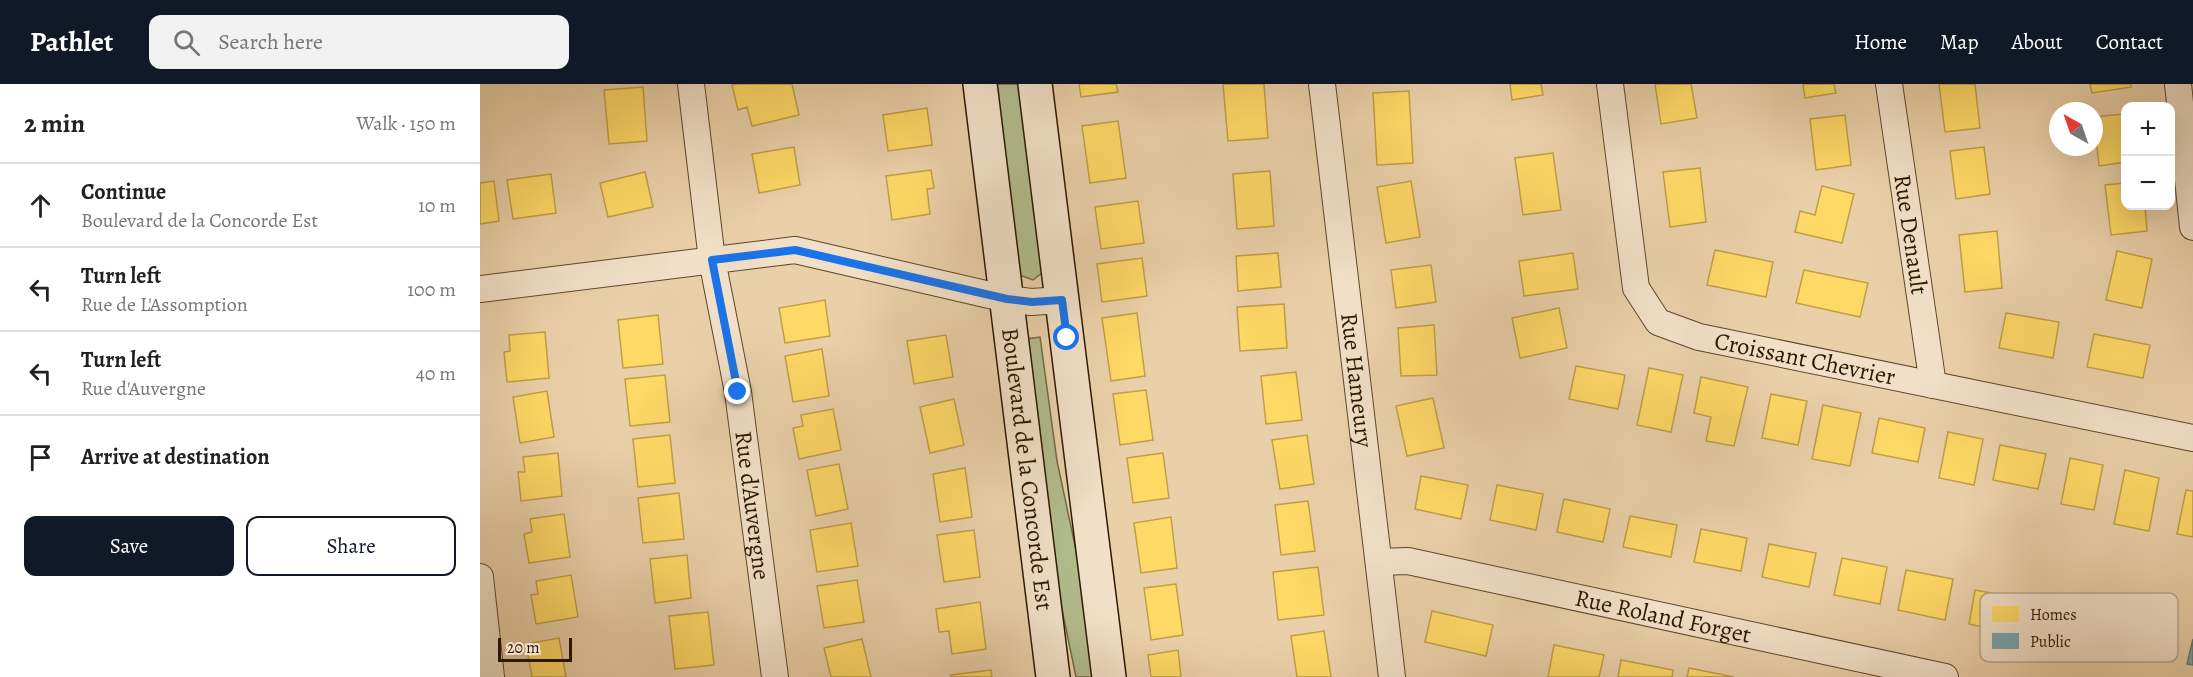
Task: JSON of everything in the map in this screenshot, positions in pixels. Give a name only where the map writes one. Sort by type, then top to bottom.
[{"type":"street","name":"Rue d'Auvergne","points":[[691,84],[712,260],[738,392],[775,677]]},
{"type":"street","name":"Boulevard de la Concorde Est","points":[[981,84],[1053,677]]},
{"type":"street","points":[[1035,84],[1109,677]]},
{"type":"street","name":"Rue Hameury","points":[[1322,84],[1392,677]]},
{"type":"street","name":"Croissant Chevrier","points":[[1610,84],[1635,288],[1658,322],[1699,337],[2193,438]]},
{"type":"street","name":"Rue Denault","points":[[1889,84],[1933,385]]},
{"type":"street","points":[[2178,84],[2193,227]]},
{"type":"street","points":[[480,289],[795,250],[1007,299],[1032,302],[1062,300]]},
{"type":"street","name":"Rue Roland Forget","points":[[1379,562],[1408,561],[1945,677]]},
{"type":"street","points":[[480,577],[491,677]]},
{"type":"green space","points":[[993,84],[1021,84],[1042,273],[1033,280],[1019,275]]},
{"type":"green space","points":[[1040,337],[1057,461],[1084,588],[1096,677],[1076,677],[1058,590],[1026,339]]},
{"type":"building: Homes","points":[[792,84],[799,115],[752,126],[747,107],[738,110],[732,85]]},
{"type":"building: Homes","points":[[1079,84],[1116,84],[1118,92],[1081,97]]},
{"type":"building: Homes","points":[[1223,84],[1264,84],[1268,138],[1228,141]]},
{"type":"building: Homes","points":[[1510,84],[1541,84],[1543,95],[1512,100]]},
{"type":"building: Homes","points":[[1655,84],[1691,84],[1697,118],[1661,124]]},
{"type":"building: Homes","points":[[1803,84],[1834,84],[1836,93],[1805,98]]},
{"type":"building: Homes","points":[[1939,84],[1975,84],[1980,128],[1945,132]]},
{"type":"building: Homes","points":[[2090,84],[2131,84],[2131,87],[2092,93]]},
{"type":"building: Homes","points":[[643,87],[647,141],[609,144],[604,90]]},
{"type":"building: Homes","points":[[1409,91],[1413,163],[1377,165],[1373,93]]},
{"type":"building: Homes","points":[[927,108],[932,145],[888,151],[883,115]]},
{"type":"building: Homes","points":[[2121,114],[2121,163],[2099,166],[2098,156],[2103,156],[2103,116]]},
{"type":"building: Homes","points":[[1845,115],[1851,165],[1816,170],[1810,119]]},
{"type":"building: Homes","points":[[1118,121],[1126,178],[1090,183],[1082,126]]},
{"type":"building: Homes","points":[[794,147],[800,185],[759,193],[752,154]]},
{"type":"building: Homes","points":[[1984,147],[1990,194],[1956,199],[1950,151]]},
{"type":"building: Homes","points":[[1553,153],[1561,210],[1523,215],[1515,158]]},
{"type":"building: Homes","points":[[1700,168],[1706,222],[1670,227],[1663,172]]},
{"type":"building: Homes","points":[[931,170],[934,188],[927,189],[930,214],[892,220],[886,176]]},
{"type":"building: Homes","points":[[1270,171],[1274,226],[1237,229],[1233,174]]},
{"type":"building: Homes","points":[[645,172],[653,207],[608,217],[600,183]]},
{"type":"building: Homes","points":[[551,174],[556,213],[513,219],[507,180]]},
{"type":"building: Homes","points":[[494,181],[499,221],[480,224],[480,183]]},
{"type":"building: Homes","points":[[1411,181],[1420,237],[1386,243],[1377,187]]},
{"type":"building: Homes","points":[[2121,183],[2121,210],[2145,210],[2147,231],[2111,235],[2105,185]]},
{"type":"building: Homes","points":[[1822,186],[1854,194],[1842,243],[1795,232],[1800,211],[1815,215]]},
{"type":"building: Homes","points":[[1138,201],[1144,243],[1101,249],[1095,207]]},
{"type":"building: Homes","points":[[1997,231],[2002,288],[1965,292],[1959,235]]},
{"type":"building: Homes","points":[[1715,250],[1773,262],[1766,297],[1707,285]]},
{"type":"building: Homes","points":[[2117,251],[2152,259],[2142,308],[2106,300]]},
{"type":"building: Homes","points":[[1278,253],[1281,287],[1238,291],[1236,256]]},
{"type":"building: Homes","points":[[1573,253],[1578,289],[1524,296],[1519,261]]},
{"type":"building: Homes","points":[[1142,258],[1147,296],[1102,302],[1097,264]]},
{"type":"building: Homes","points":[[1431,265],[1436,302],[1396,308],[1391,270]]},
{"type":"building: Homes","points":[[1804,270],[1868,283],[1860,317],[1796,303]]},
{"type":"building: Homes","points":[[825,300],[830,336],[785,343],[779,308]]},
{"type":"building: Homes","points":[[1284,304],[1287,348],[1240,351],[1237,307]]},
{"type":"building: Homes","points":[[1559,308],[1567,348],[1520,358],[1512,318]]},
{"type":"building: Homes","points":[[1137,313],[1145,376],[1111,381],[1102,318]]},
{"type":"building: Homes","points":[[2006,313],[2059,322],[2053,358],[1999,348]]},
{"type":"building: Homes","points":[[658,315],[663,364],[623,368],[618,320]]},
{"type":"building: Homes","points":[[1434,325],[1437,375],[1401,376],[1398,328]]},
{"type":"building: Homes","points":[[545,332],[549,378],[507,382],[504,352],[510,351],[509,335]]},
{"type":"building: Homes","points":[[2094,334],[2150,345],[2143,378],[2087,367]]},
{"type":"building: Homes","points":[[946,335],[953,377],[914,384],[907,341]]},
{"type":"building: Homes","points":[[822,349],[829,396],[793,402],[785,356]]},
{"type":"building: Homes","points":[[1576,366],[1625,375],[1618,409],[1569,399]]},
{"type":"building: Homes","points":[[1649,368],[1683,375],[1671,432],[1637,425]]},
{"type":"building: Homes","points":[[1296,372],[1302,420],[1266,424],[1261,376]]},
{"type":"building: Homes","points":[[665,375],[670,422],[630,426],[625,379]]},
{"type":"building: Homes","points":[[1701,377],[1748,387],[1734,446],[1706,441],[1711,417],[1694,413]]},
{"type":"building: Homes","points":[[1146,390],[1153,440],[1120,445],[1113,394]]},
{"type":"building: Homes","points":[[547,391],[554,437],[520,443],[513,397]]},
{"type":"building: Homes","points":[[1771,394],[1807,401],[1798,445],[1762,438]]},
{"type":"building: Homes","points":[[1433,398],[1444,448],[1407,456],[1396,406]]},
{"type":"building: Homes","points":[[954,399],[964,445],[930,453],[920,407]]},
{"type":"building: Homes","points":[[1823,405],[1861,413],[1850,466],[1812,459]]},
{"type":"building: Homes","points":[[833,409],[841,450],[799,459],[793,428],[803,426],[801,415]]},
{"type":"building: Homes","points":[[1879,418],[1925,428],[1918,462],[1872,453]]},
{"type":"building: Homes","points":[[1948,432],[1983,439],[1974,485],[1939,478]]},
{"type":"building: Homes","points":[[670,435],[675,483],[638,487],[633,439]]},
{"type":"building: Homes","points":[[1307,435],[1314,484],[1280,489],[1272,440]]},
{"type":"building: Homes","points":[[2000,445],[2046,454],[2038,489],[1993,480]]},
{"type":"building: Homes","points":[[558,453],[562,496],[521,501],[518,472],[525,472],[523,457]]},
{"type":"building: Homes","points":[[1163,453],[1169,498],[1133,503],[1127,458]]},
{"type":"building: Homes","points":[[2070,458],[2103,465],[2094,510],[2061,504]]},
{"type":"building: Homes","points":[[839,464],[848,509],[816,516],[807,470]]},
{"type":"building: Homes","points":[[965,468],[972,517],[940,522],[933,474]]},
{"type":"building: Homes","points":[[2125,470],[2159,478],[2149,531],[2114,524]]},
{"type":"building: Homes","points":[[1421,476],[1468,485],[1461,519],[1415,509]]},
{"type":"building: Homes","points":[[1497,485],[1543,494],[1536,530],[1490,520]]},
{"type":"building: Homes","points":[[2186,490],[2193,491],[2193,537],[2177,534]]},
{"type":"building: Homes","points":[[679,493],[684,539],[643,543],[638,498]]},
{"type":"building: Homes","points":[[1564,499],[1610,509],[1603,542],[1557,532]]},
{"type":"building: Homes","points":[[1308,501],[1315,551],[1281,555],[1275,505]]},
{"type":"building: Homes","points":[[564,514],[570,557],[529,563],[524,534],[532,532],[530,519]]},
{"type":"building: Homes","points":[[1630,516],[1677,525],[1671,557],[1623,547]]},
{"type":"building: Homes","points":[[1171,517],[1177,568],[1141,573],[1134,523]]},
{"type":"building: Homes","points":[[851,523],[858,566],[817,572],[810,530]]},
{"type":"building: Homes","points":[[1701,529],[1747,538],[1741,571],[1694,562]]},
{"type":"building: Homes","points":[[974,530],[980,577],[944,582],[937,535]]},
{"type":"building: Homes","points":[[1769,544],[1816,553],[1809,587],[1762,577]]},
{"type":"building: Homes","points":[[687,555],[691,598],[655,603],[650,559]]},
{"type":"building: Homes","points":[[1842,558],[1887,567],[1880,604],[1834,595]]},
{"type":"building: Homes","points":[[1318,567],[1324,615],[1278,620],[1273,572]]},
{"type":"building: Homes","points":[[1906,570],[1953,579],[1945,620],[1898,610]]},
{"type":"building: Homes","points":[[571,575],[578,617],[536,624],[531,595],[538,594],[536,581]]},
{"type":"building: Homes","points":[[857,580],[864,622],[824,628],[817,586]]},
{"type":"building: Homes","points":[[1176,584],[1183,635],[1151,640],[1144,588]]},
{"type":"building: Homes","points":[[1975,590],[1991,593],[1980,593],[1980,626],[1969,624]]},
{"type":"building: Homes","points":[[980,602],[986,649],[952,654],[949,631],[939,632],[936,609]]},
{"type":"building: Homes","points":[[1432,611],[1493,625],[1486,656],[1425,642]]},
{"type":"building: Homes","points":[[708,612],[714,665],[675,669],[669,616]]},
{"type":"building: Homes","points":[[1324,631],[1331,677],[1297,677],[1291,636]]},
{"type":"building: Homes","points":[[559,638],[566,677],[532,677],[526,644]]},
{"type":"building: Homes","points":[[862,639],[871,677],[831,677],[824,648]]},
{"type":"building: Homes","points":[[1554,645],[1604,655],[1599,677],[1548,677]]},
{"type":"building: Homes","points":[[1178,650],[1181,677],[1151,677],[1148,655]]},
{"type":"building: Homes","points":[[1621,660],[1673,670],[1672,677],[1618,677]]},
{"type":"building: Homes","points":[[1689,668],[1734,677],[1687,677]]},
{"type":"building: Homes","points":[[991,670],[992,677],[951,677],[951,675]]},
{"type":"building: Public","points":[[2193,639],[2193,665],[2187,664]]},
{"type":"route","points":[[738,392],[712,260],[795,250],[1007,299],[1032,302],[1062,300],[1067,338]]}]
